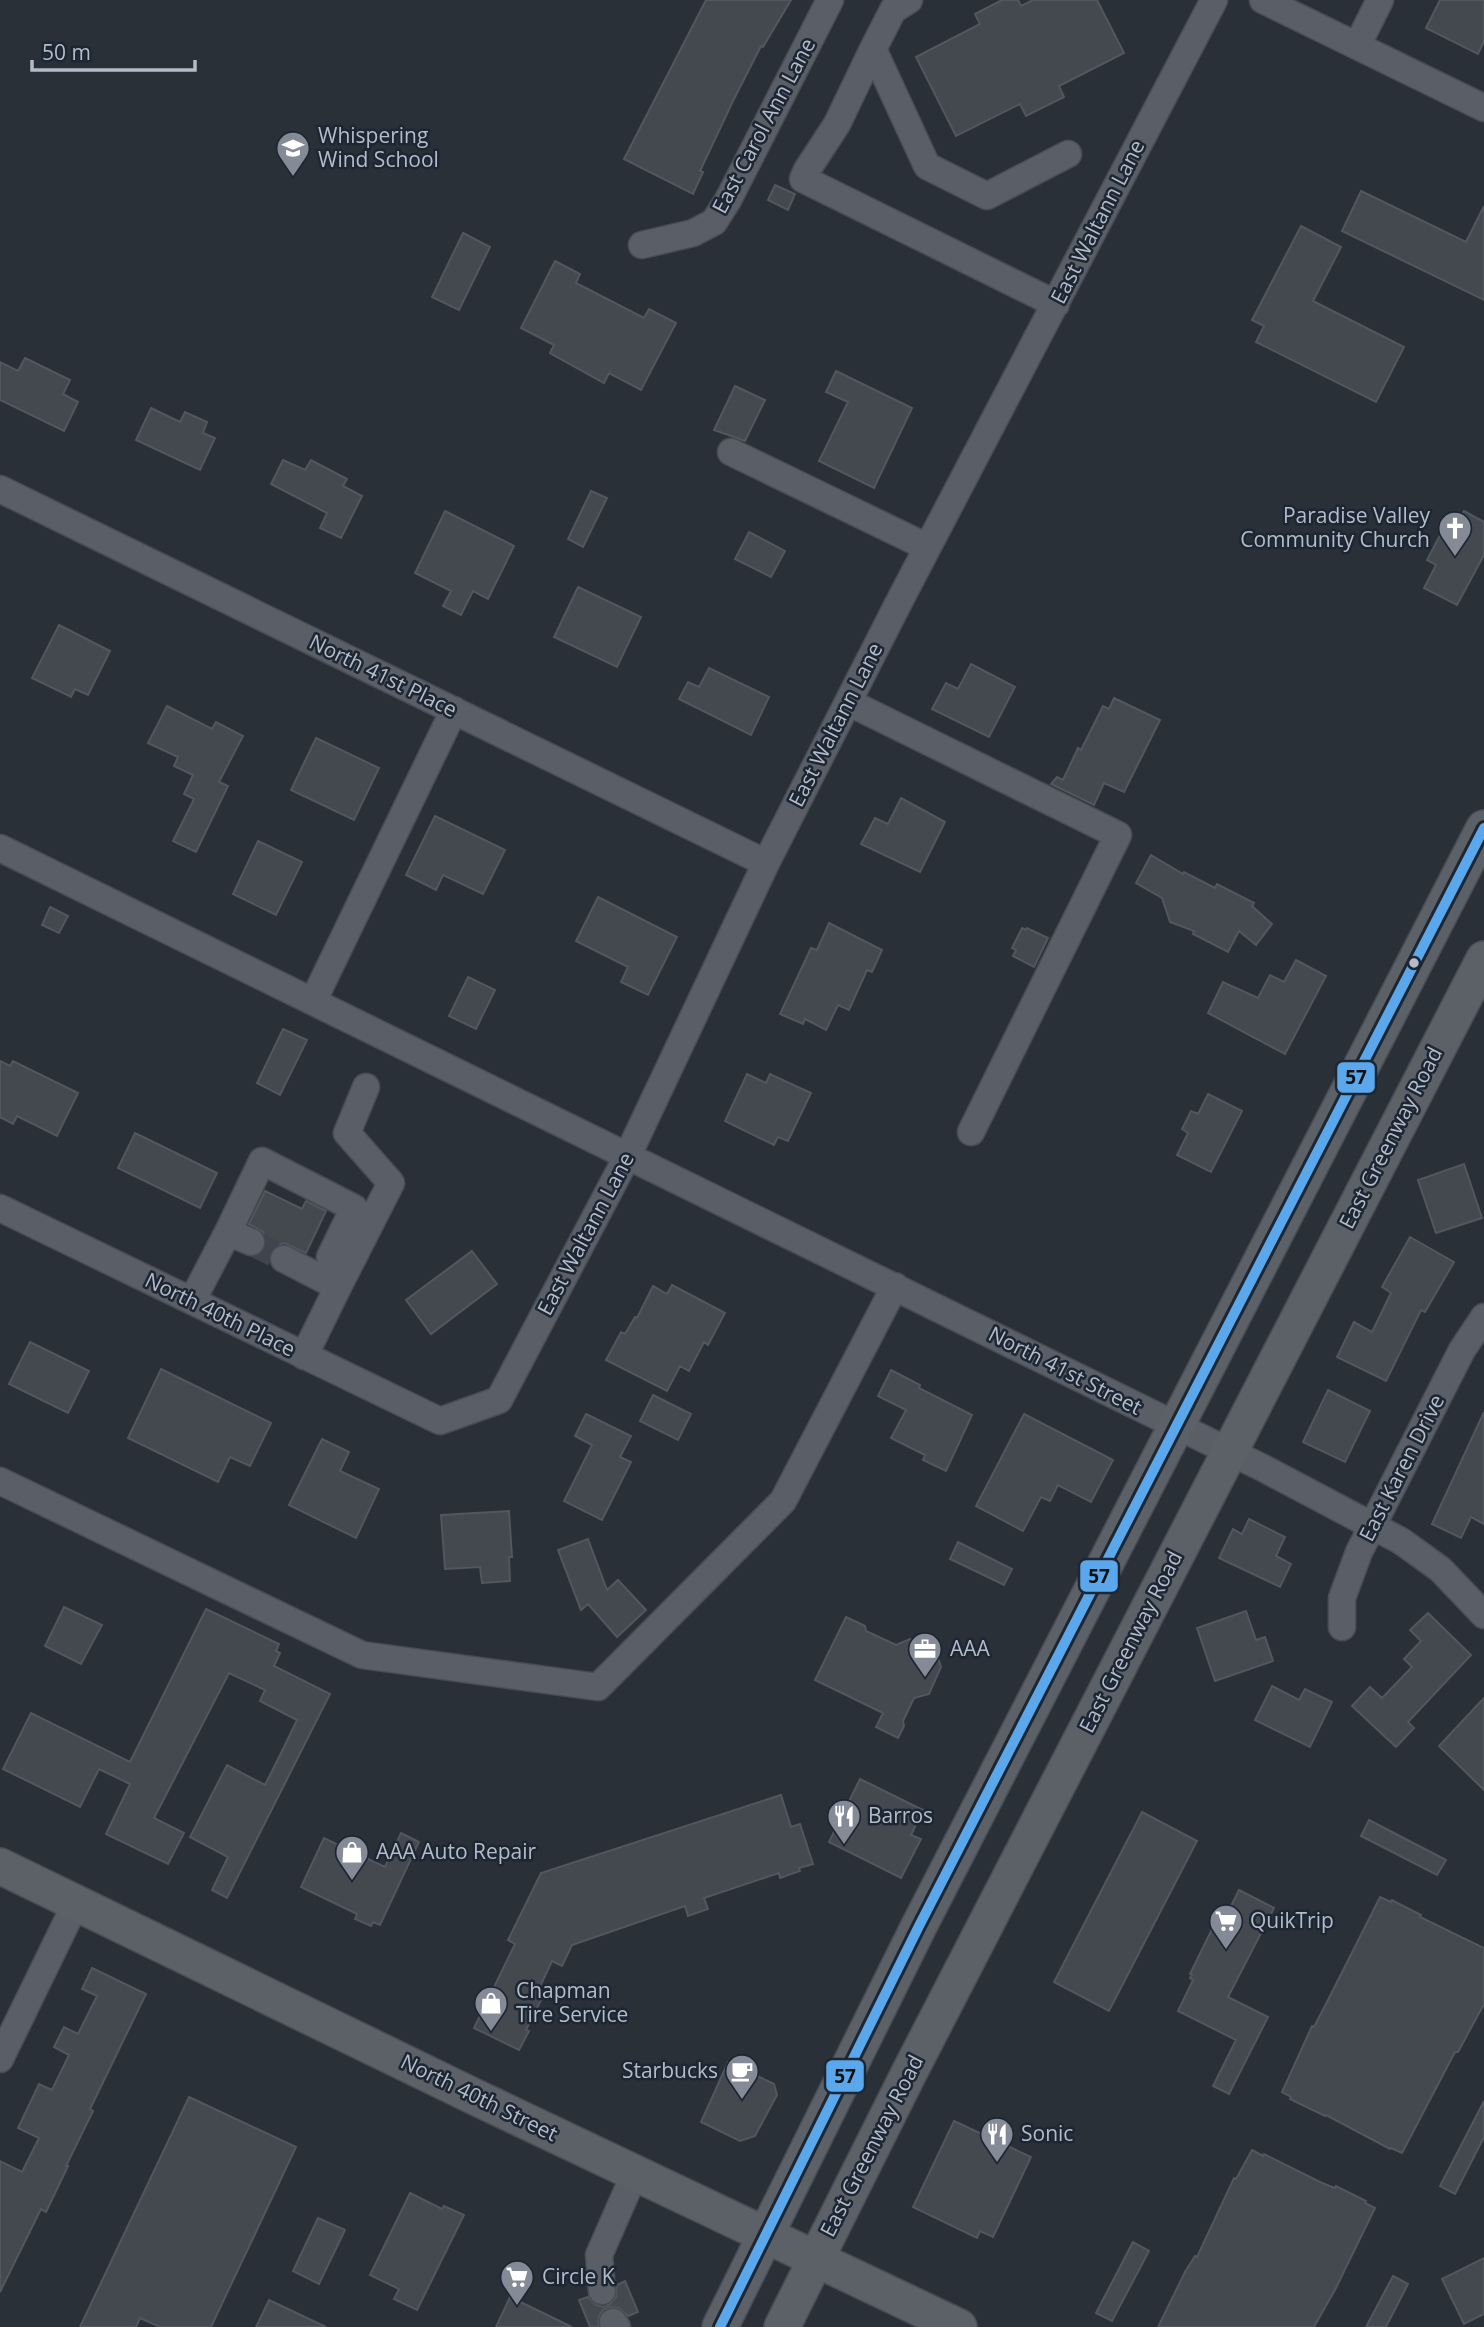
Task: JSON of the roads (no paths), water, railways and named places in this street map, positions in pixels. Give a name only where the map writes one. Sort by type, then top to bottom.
[{"type":"main road","points":[[720,2327],[919,1926],[1482,837]]},
{"type":"main road","name":"East Greenway Road","points":[[782,2327],[1484,959]]},
{"type":"main road","points":[[1342,1105],[1394,1132]]},
{"type":"main road","name":"North 40th Street","points":[[0,1866],[959,2327]]},
{"type":"street","name":"East Carol Ann Lane","points":[[642,245],[693,233],[714,222],[728,200],[830,0]]},
{"type":"street","points":[[909,0],[893,9],[837,124],[803,180],[1056,304]]},
{"type":"street","name":"East Waltann Lane","points":[[440,1422],[499,1400],[628,1155],[766,863],[927,547],[1214,0]]},
{"type":"street","points":[[1263,0],[1484,108]]},
{"type":"street","points":[[1357,46],[1380,0]]},
{"type":"street","points":[[873,49],[927,166],[986,196],[1068,154]]},
{"type":"street","points":[[731,452],[927,547]]},
{"type":"street","name":"North 41st Place","points":[[0,489],[766,863]]},
{"type":"street","points":[[848,702],[1118,835],[971,1132]]},
{"type":"street","points":[[318,991],[454,710]]},
{"type":"street","name":"North 41st Street","points":[[0,848],[895,1286],[1372,1525],[1401,1541],[1440,1569],[1484,1615]]},
{"type":"street","points":[[304,1356],[391,1184],[347,1133],[366,1087]]},
{"type":"street","points":[[192,1301],[239,1237],[261,1161],[354,1208],[330,1257]]},
{"type":"street","name":"North 40th Place","points":[[0,1208],[440,1422]]},
{"type":"street","points":[[284,1259],[338,1287]]},
{"type":"street","points":[[0,1481],[362,1656],[598,1686],[783,1501],[895,1286]]},
{"type":"street","name":"East Karen Drive","points":[[1342,1627],[1342,1598],[1359,1552],[1462,1350],[1484,1317]]},
{"type":"street","points":[[1,2056],[76,1903]]},
{"type":"street","points":[[602,2291],[598,2255],[635,2173]]},
{"type":"tunnel","points":[[251,1242],[284,1259]]},
{"type":"place","name":"Whispering Wind School","points":[[293,178]]},
{"type":"place","name":"Paradise Valley Community Church","points":[[1455,558]]},
{"type":"place","name":"AAA","points":[[925,1679]]},
{"type":"place","name":"Barros","points":[[844,1846]]},
{"type":"place","name":"AAA Auto Repair","points":[[352,1882]]},
{"type":"place","name":"QuikTrip","points":[[1226,1951]]},
{"type":"place","name":"Chapman Tire Service","points":[[491,2033]]},
{"type":"place","name":"Starbucks","points":[[742,2101]]},
{"type":"place","name":"Sonic","points":[[997,2164]]},
{"type":"place","name":"Circle K","points":[[517,2307]]}]
